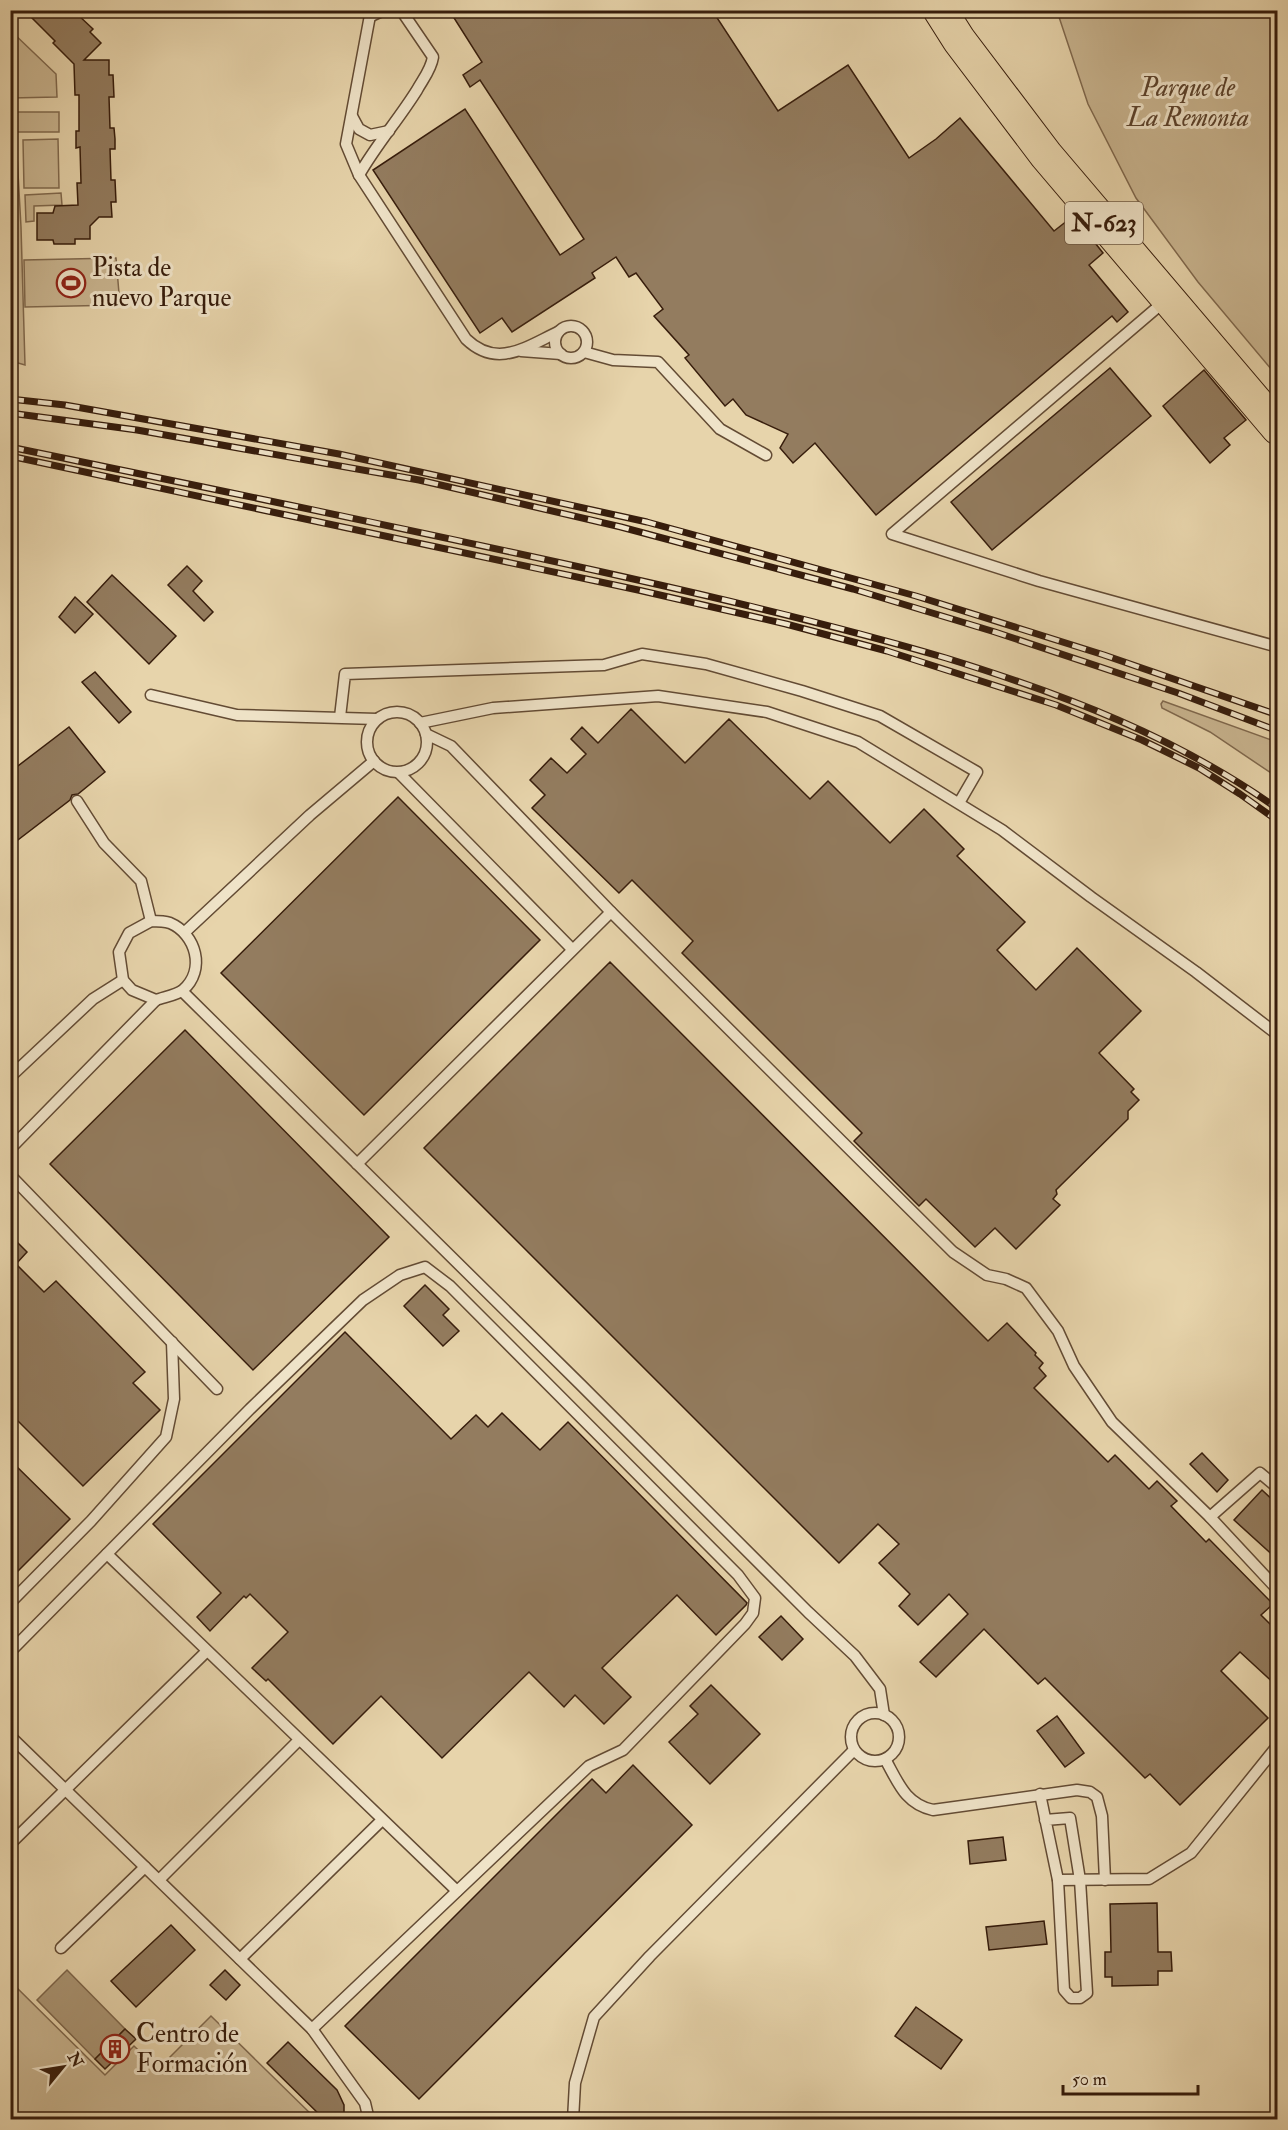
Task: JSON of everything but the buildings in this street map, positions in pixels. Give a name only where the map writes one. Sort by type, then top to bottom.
[{"type":"highway","name":"N-623","points":[[940,10],[959,40],[1046,155],[1278,428]]},
{"type":"lane","points":[[384,10],[371,13],[346,144],[359,175],[466,339],[474,347],[493,355],[518,351],[561,354],[573,358],[584,352],[613,360],[657,362],[720,429],[766,455]]},
{"type":"lane","points":[[359,175],[431,67],[433,57],[401,10]]},
{"type":"lane","points":[[351,116],[359,129],[370,135],[389,130]]},
{"type":"lane","points":[[1168,297],[892,534],[1039,581],[1278,647]]},
{"type":"lane","points":[[518,351],[569,326],[581,329],[587,340],[584,352]]},
{"type":"lane","points":[[558,332],[555,344],[561,354]]},
{"type":"lane","points":[[340,717],[345,674],[604,665],[642,654],[706,664],[880,716],[977,772],[959,803]]},
{"type":"lane","points":[[151,695],[237,715],[377,719]]},
{"type":"lane","points":[[420,723],[493,708],[658,696],[767,712],[858,742],[1002,830],[1278,1035]]},
{"type":"lane","points":[[399,774],[416,766],[427,746],[426,734],[420,723],[411,715],[400,712],[388,713],[377,719],[370,728],[366,739],[367,751],[374,761],[382,769],[399,774],[572,949]]},
{"type":"lane","points":[[426,734],[451,746],[611,912],[953,1252],[987,1275],[1006,1279],[1026,1288],[1058,1331],[1074,1366],[1112,1422],[1210,1517],[1278,1590]]},
{"type":"lane","points":[[185,932],[310,815],[374,761]]},
{"type":"lane","points":[[77,801],[104,843],[141,881],[151,921]]},
{"type":"lane","points":[[357,1164],[611,912]]},
{"type":"lane","points":[[10,1149],[156,1000],[183,991],[194,975],[197,956],[185,932],[168,922],[151,921],[129,933],[119,952],[123,980],[132,990],[156,1000]]},
{"type":"lane","points":[[10,1077],[93,999],[123,980]]},
{"type":"lane","points":[[183,991],[855,1656],[880,1689],[884,1715]]},
{"type":"lane","points":[[10,1174],[217,1389]]},
{"type":"lane","points":[[10,1652],[250,1409],[363,1300],[400,1275],[425,1267],[450,1286],[738,1575],[755,1598],[753,1612],[745,1624],[623,1750],[589,1766],[312,2029]]},
{"type":"lane","points":[[10,1603],[91,1521],[166,1437],[174,1399],[172,1342]]},
{"type":"lane","points":[[1210,1517],[1260,1473],[1278,1488]]},
{"type":"lane","points":[[107,1554],[457,1892]]},
{"type":"lane","points":[[10,1844],[207,1651]]},
{"type":"lane","points":[[868,1714],[884,1715],[891,1719],[899,1733],[896,1748],[885,1760],[869,1761],[854,1750],[850,1738],[855,1723],[868,1714]]},
{"type":"lane","points":[[10,1736],[312,2029],[365,2103],[369,2120]]},
{"type":"lane","points":[[159,1880],[299,1740]]},
{"type":"lane","points":[[1058,1881],[1149,1879],[1191,1853],[1278,1745]]},
{"type":"lane","points":[[573,2120],[575,2083],[594,2017],[650,1956],[854,1750]]},
{"type":"lane","points":[[885,1760],[910,1800],[921,1808],[933,1810],[1040,1794],[1077,1790],[1090,1792],[1097,1797],[1102,1815],[1105,1880]]},
{"type":"lane","points":[[1040,1794],[1058,1881],[1064,1990],[1071,1998],[1080,1998],[1087,1993],[1080,1880],[1070,1818],[1046,1820]]},
{"type":"lane","points":[[240,1959],[382,1820]]},
{"type":"lane","points":[[61,1948],[145,1867]]},
{"type":"green space","name":"Parque de La Remonta","points":[[1057,11],[1277,11],[1277,376],[1198,282],[1136,198],[1088,104]]},
{"type":"green space","points":[[10,30],[56,74],[57,97],[11,98]]},
{"type":"green space","points":[[11,112],[59,112],[59,132],[11,132]]},
{"type":"green space","points":[[11,137],[16,137],[25,365],[11,361]]},
{"type":"green space","points":[[58,139],[59,188],[24,188],[23,140]]},
{"type":"green space","points":[[61,193],[62,205],[34,206],[34,221],[26,222],[25,195]]},
{"type":"green space","name":"Pista de nuevo Parque","points":[[116,258],[120,305],[25,307],[24,260]]},
{"type":"green space","points":[[1163,701],[1277,742],[1277,777],[1210,732],[1162,708]]},
{"type":"green space","points":[[10,1981],[105,2075],[134,2046],[158,2069],[211,2016],[316,2119],[11,2119]]},
{"type":"shaded area","points":[[67,1970],[125,2029],[95,2059],[37,2000]]},
{"type":"railway","points":[[10,399],[65,405],[339,454],[647,522],[916,596],[1104,655],[1278,715]]},
{"type":"railway","points":[[10,413],[137,430],[419,480],[621,527],[853,589],[995,632],[1178,693],[1278,731]]},
{"type":"railway","points":[[10,447],[709,596],[946,658],[1033,687],[1118,720],[1200,760],[1240,783],[1278,809]]},
{"type":"railway","points":[[10,456],[638,590],[786,624],[887,651],[1056,705],[1142,740],[1199,768],[1278,821]]},
{"type":"place","name":"Pista de nuevo Parque","points":[[71,283]]},
{"type":"place","name":"Centro de Formación","points":[[115,2049]]}]
